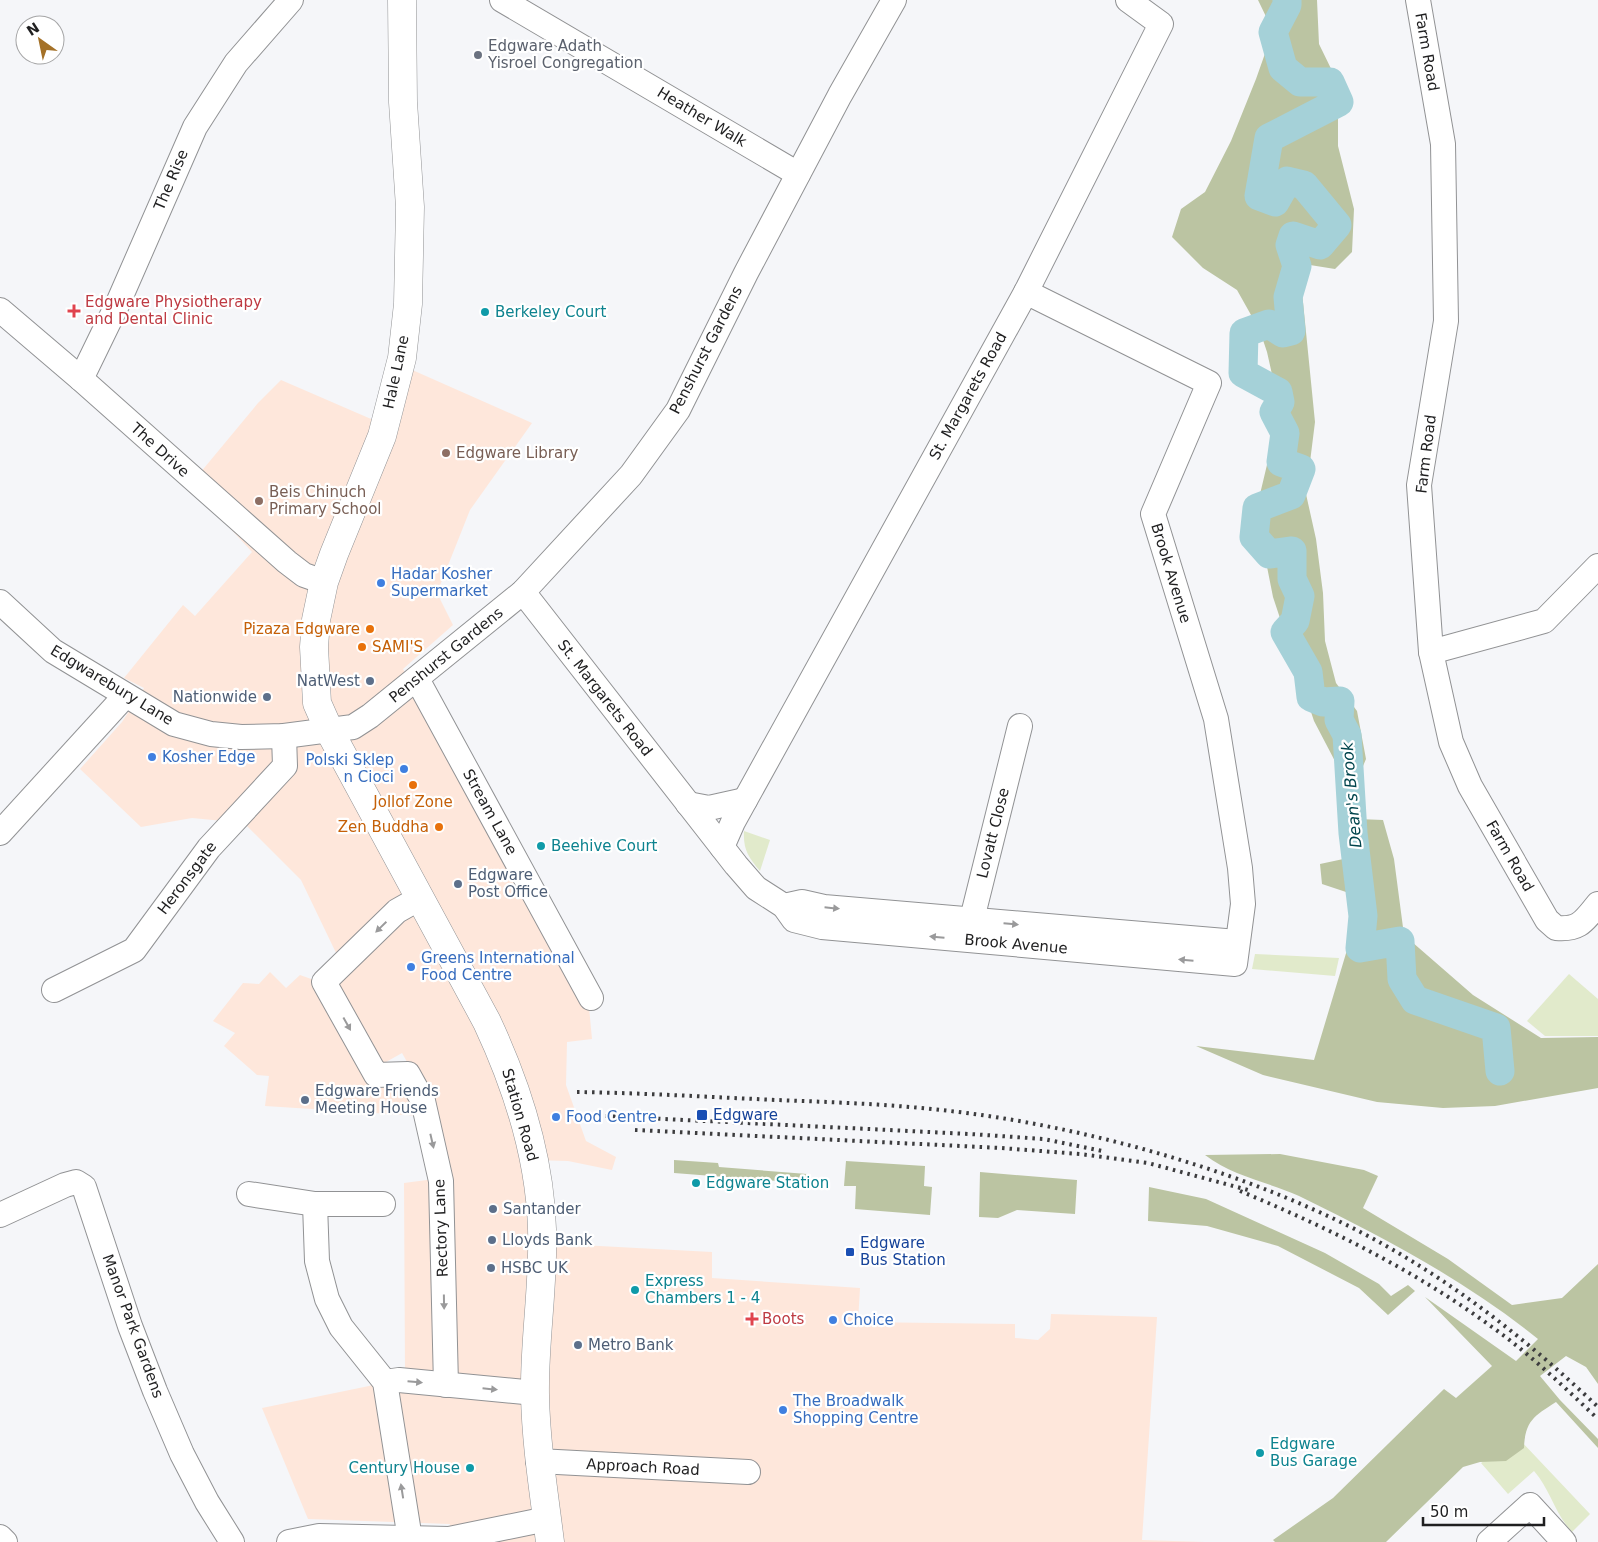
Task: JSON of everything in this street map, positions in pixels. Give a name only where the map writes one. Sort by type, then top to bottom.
[{"type":"main road","name":"Hale Lane","points":[[329,730],[317,703],[314,646],[316,620],[324,582],[382,436],[402,358],[408,304],[410,207],[403,102],[402,0]]},
{"type":"main road","name":"Station Road","points":[[329,730],[504,1056],[525,1127],[540,1195],[542,1229],[535,1393],[538,1461],[548,1531]]},
{"type":"street","name":"The Rise","points":[[81,379],[118,303],[195,127],[236,63],[291,0]]},
{"type":"street","name":"Heather Walk","points":[[502,0],[798,174]]},
{"type":"street","name":"Penshurst Gardens","points":[[329,730],[354,727],[417,679],[522,592],[631,475],[678,410],[798,174],[894,0]]},
{"type":"street","name":"St. Margarets Road","points":[[522,592],[722,847],[745,800],[1026,292],[1161,24],[1128,0]]},
{"type":"street","name":"Farm Road","points":[[1418,0],[1443,144],[1446,321],[1419,484],[1431,652],[1451,742],[1470,786],[1547,920],[1556,928],[1568,929],[1584,921],[1598,904]]},
{"type":"street","name":"Brook Avenue","points":[[722,847],[756,888],[784,906],[794,920],[822,927],[969,930],[1236,953],[1243,904],[1240,868],[1216,719],[1153,514],[1209,383],[1026,292]]},
{"type":"street","name":"The Drive","points":[[0,310],[281,556],[304,575],[324,582]]},
{"type":"street","points":[[1431,652],[1544,621],[1598,566]]},
{"type":"street","name":"Edgwarebury Lane","points":[[0,602],[53,651],[174,724],[211,734],[241,737],[284,736],[329,730]]},
{"type":"street","name":"Stream Lane","points":[[417,679],[591,998]]},
{"type":"street","points":[[0,833],[125,696]]},
{"type":"street","name":"Lovatt Close","points":[[969,930],[1020,726]]},
{"type":"street","name":"Heronsgate","points":[[54,990],[134,950],[209,848],[285,766],[284,736]]},
{"type":"street","points":[[688,804],[709,808],[745,800]]},
{"type":"street","name":"Rectory Lane","points":[[420,898],[397,911],[324,982],[376,1075],[408,1074],[423,1101],[442,1181],[446,1384]]},
{"type":"street","name":"Manor Park Gardens","points":[[0,1215],[65,1184],[76,1182],[84,1187],[130,1326],[155,1391],[182,1454],[232,1542]]},
{"type":"street","points":[[250,1194],[314,1204],[383,1204]]},
{"type":"street","points":[[314,1204],[317,1261],[327,1299],[341,1327],[385,1382],[410,1539]]},
{"type":"street","points":[[385,1382],[398,1380],[535,1393]]},
{"type":"street","name":"Approach Road","points":[[538,1461],[748,1472]]},
{"type":"street","points":[[1489,1542],[1530,1505],[1564,1542]]},
{"type":"street","points":[[289,1542],[319,1536],[449,1539],[548,1531]]},
{"type":"street","points":[[0,1537],[5,1542]]},
{"type":"shaded area","points":[[392,361],[532,423],[470,510],[437,593],[453,625],[403,669],[587,986],[592,1039],[567,1042],[566,1085],[586,1141],[616,1157],[612,1170],[568,1161],[532,1160],[543,1243],[712,1252],[712,1278],[860,1288],[858,1322],[1015,1324],[1015,1338],[1038,1340],[1050,1329],[1051,1314],[1157,1317],[1142,1540],[1205,1542],[446,1542],[450,1524],[308,1519],[262,1408],[369,1386],[405,1371],[404,1183],[442,1178],[424,1092],[402,1053],[379,1066],[334,983],[338,957],[301,880],[244,823],[192,818],[141,827],[80,769],[122,722],[144,688],[124,678],[183,605],[195,616],[252,552],[190,485],[258,403],[281,380],[378,422]]},
{"type":"shaded area","points":[[270,972],[286,988],[300,975],[314,980],[373,1087],[412,1090],[421,1116],[265,1106],[269,1076],[257,1075],[224,1046],[235,1033],[213,1021],[243,983],[259,984]]},
{"type":"green space","points":[[1258,0],[1317,0],[1319,44],[1338,83],[1338,146],[1354,209],[1352,252],[1335,269],[1310,265],[1302,292],[1315,422],[1306,494],[1316,539],[1323,593],[1325,641],[1336,683],[1357,711],[1366,759],[1355,785],[1337,765],[1314,721],[1273,597],[1256,511],[1280,410],[1267,352],[1260,331],[1237,290],[1203,268],[1172,237],[1181,209],[1205,192],[1231,141],[1256,79],[1273,31]]},
{"type":"green space","points":[[1358,819],[1383,820],[1394,859],[1404,935],[1473,995],[1541,1038],[1598,1037],[1598,1088],[1495,1106],[1443,1108],[1377,1102],[1263,1075],[1196,1046],[1314,1060],[1356,920],[1346,892],[1322,884],[1320,864],[1348,858]]},
{"type":"green space","points":[[744,831],[770,840],[760,871],[747,853],[744,843]]},
{"type":"green space","points":[[1255,954],[1339,958],[1335,976],[1252,969]]},
{"type":"green space","points":[[1569,974],[1598,999],[1598,1036],[1545,1036],[1527,1021]]},
{"type":"green space","points":[[1280,1154],[1364,1170],[1378,1176],[1363,1208],[1448,1259],[1512,1305],[1562,1298],[1598,1264],[1598,1384],[1586,1367],[1566,1356],[1540,1376],[1560,1400],[1598,1439],[1598,1448],[1556,1402],[1532,1420],[1526,1431],[1524,1448],[1506,1461],[1480,1462],[1463,1467],[1386,1542],[1275,1542],[1273,1540],[1333,1498],[1444,1389],[1456,1398],[1492,1366],[1425,1297],[1516,1361],[1538,1339],[1482,1298],[1423,1261],[1362,1227],[1299,1196],[1238,1174],[1205,1155]]},
{"type":"green space","points":[[674,1160],[718,1163],[719,1167],[807,1174],[816,1184],[674,1173]]},
{"type":"green space","points":[[846,1161],[925,1166],[924,1186],[932,1187],[930,1215],[855,1209],[856,1186],[844,1186]]},
{"type":"green space","points":[[980,1172],[1077,1180],[1075,1214],[1017,1210],[998,1218],[979,1217]]},
{"type":"green space","points":[[1149,1187],[1206,1199],[1325,1253],[1379,1284],[1391,1296],[1408,1285],[1415,1291],[1388,1315],[1359,1288],[1278,1246],[1207,1226],[1148,1221]]},
{"type":"green space","points":[[1518,1438],[1590,1514],[1572,1532],[1534,1471],[1508,1494],[1481,1463]]},
{"type":"waterway","name":"Dean's Brook","points":[[1287,0],[1287,5],[1273,32],[1283,68],[1300,82],[1330,82],[1339,102],[1269,138],[1259,196],[1275,202],[1287,181],[1304,185],[1337,225],[1320,245],[1293,236],[1290,245],[1297,266],[1288,297],[1291,331],[1283,333],[1269,324],[1244,333],[1243,373],[1278,392],[1280,402],[1274,412],[1285,433],[1281,462],[1301,469],[1291,495],[1257,508],[1254,537],[1269,554],[1292,551],[1292,579],[1300,596],[1295,621],[1285,632],[1308,672],[1311,697],[1323,702],[1340,701],[1339,720],[1347,735],[1353,833],[1363,916],[1360,948],[1400,941],[1402,979],[1415,1000],[1496,1028],[1500,1071]]},
{"type":"railway","points":[[577,1092],[838,1102],[941,1110],[996,1117],[1054,1128],[1171,1157],[1285,1197],[1339,1221],[1388,1247],[1444,1282],[1498,1321],[1549,1362],[1598,1407]]},
{"type":"railway","points":[[583,1115],[1044,1139],[1102,1151]]},
{"type":"railway","points":[[635,1130],[1001,1148],[1080,1154],[1148,1163],[1248,1190]]},
{"type":"railway","points":[[1240,1191],[1338,1235],[1401,1269],[1462,1306],[1520,1348],[1598,1419]]},
{"type":"place","name":"Edgware Adath Yisroel Congregation","points":[[478,55]]},
{"type":"place","name":"Edgware Physiotherapy and Dental Clinic","points":[[74,311]]},
{"type":"place","name":"Berkeley Court","points":[[485,312]]},
{"type":"place","name":"Edgware Library","points":[[446,453]]},
{"type":"place","name":"Beis Chinuch Primary School","points":[[259,501]]},
{"type":"place","name":"Hadar Kosher Supermarket","points":[[381,583]]},
{"type":"place","name":"Pizaza Edgware","points":[[370,629]]},
{"type":"place","name":"SAMI'S","points":[[362,647]]},
{"type":"place","name":"NatWest","points":[[370,681]]},
{"type":"place","name":"Nationwide","points":[[267,697]]},
{"type":"place","name":"Kosher Edge","points":[[152,757]]},
{"type":"place","name":"Polski Sklep n Cioci","points":[[404,769]]},
{"type":"place","name":"Jollof Zone","points":[[413,785]]},
{"type":"place","name":"Zen Buddha","points":[[439,827]]},
{"type":"place","name":"Beehive Court","points":[[541,846]]},
{"type":"place","name":"Edgware Post Office","points":[[458,884]]},
{"type":"place","name":"Greens International Food Centre","points":[[411,967]]},
{"type":"place","name":"Edgware Friends Meeting House","points":[[305,1100]]},
{"type":"place","name":"Edgware","points":[[702,1115]]},
{"type":"place","name":"Food Centre","points":[[556,1117]]},
{"type":"place","name":"Edgware Station","points":[[696,1183]]},
{"type":"place","name":"Santander","points":[[493,1209]]},
{"type":"place","name":"Lloyds Bank","points":[[492,1240]]},
{"type":"place","name":"Edgware Bus Station","points":[[850,1252]]},
{"type":"place","name":"HSBC UK","points":[[491,1268]]},
{"type":"place","name":"Express Chambers 1 - 4","points":[[635,1290]]},
{"type":"place","name":"Boots","points":[[752,1319]]},
{"type":"place","name":"Choice","points":[[833,1320]]},
{"type":"place","name":"Metro Bank","points":[[578,1345]]},
{"type":"place","name":"The Broadwalk Shopping Centre","points":[[783,1410]]},
{"type":"place","name":"Edgware Bus Garage","points":[[1260,1453]]},
{"type":"place","name":"Century House","points":[[470,1468]]}]
